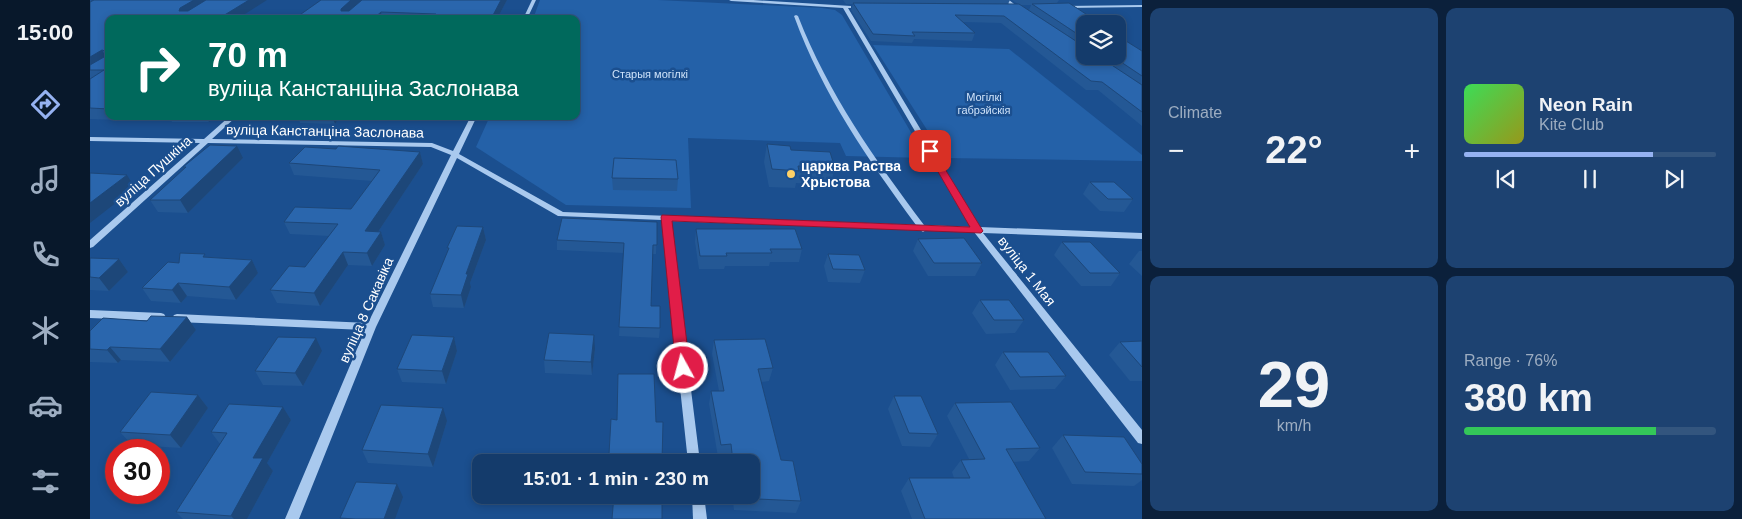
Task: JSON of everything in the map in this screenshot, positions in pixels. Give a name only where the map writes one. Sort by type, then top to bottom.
[{"type":"street","points":[[527,15],[534,0]]},
{"type":"street","points":[[731,0],[760,1]]},
{"type":"street","points":[[1006,0],[1017,8]]},
{"type":"street","name":"вуліца 1 Мая","points":[[760,1],[849,7],[977,231],[1142,439]]},
{"type":"street","points":[[1061,4],[1067,7]]},
{"type":"street","points":[[1057,7],[1142,6]]},
{"type":"street","points":[[1007,8],[1025,10]]},
{"type":"street","points":[[796,16],[805,43],[824,82],[886,178],[923,229]]},
{"type":"street","name":"вуліца Пушкіна","points":[[90,245],[229,120]]},
{"type":"street","name":"вуліца 8 Сакавіка","points":[[292,519],[371,327],[472,120]]},
{"type":"street","name":"вуліца Канстанціна Заслонава","points":[[90,139],[432,145],[454,154],[561,214],[1142,236]]},
{"type":"street","points":[[666,217],[693,454]]},
{"type":"street","points":[[90,314],[371,327]]},
{"type":"street","points":[[699,504],[700,519]]},
{"type":"green space","name":"Старыя могілкі","points":[[540,0],[658,0],[835,10],[842,15],[926,158],[846,156],[840,143],[688,138],[691,208],[566,205],[476,147],[488,120],[580,120],[580,15],[534,15]]},
{"type":"green space","name":"Могілкі габрэйскія","points":[[873,45],[1009,49],[1142,155],[1142,161],[945,158]]},
{"type":"building","points":[[94,0],[194,0],[180,8],[179,11],[188,11],[206,0],[249,0],[225,15],[105,15],[105,51],[102,50],[90,57],[90,2]]},
{"type":"building","points":[[321,0],[351,0],[341,9],[341,11],[349,11],[362,0],[501,0],[493,15],[435,15],[381,12],[378,15],[300,15]]},
{"type":"building","points":[[853,3],[1019,4],[1076,41],[1076,65],[1112,65],[1142,85],[1142,112],[1102,82],[1091,81],[1004,16],[955,15],[975,33],[912,32],[915,36],[873,34]]},
{"type":"building","points":[[1069,3],[1087,15],[1076,15],[1076,33],[1032,4]]},
{"type":"building","points":[[1126,41],[1142,51],[1142,76],[1126,65]]},
{"type":"building","points":[[105,51],[105,109],[90,108],[90,79],[104,70],[90,70],[90,65],[104,57]]},
{"type":"building","points":[[767,144],[790,146],[791,150],[830,152],[835,168],[798,166],[799,171],[772,169]]},
{"type":"building","points":[[210,145],[237,146],[180,200],[150,200],[186,167],[183,167]]},
{"type":"building","points":[[338,146],[420,152],[365,231],[381,232],[367,253],[343,252],[314,293],[270,290],[289,266],[305,267],[338,224],[284,222],[295,207],[351,209],[380,170],[289,163],[305,147],[336,149]]},
{"type":"building","points":[[614,158],[676,160],[678,179],[612,178]]},
{"type":"building","points":[[90,173],[127,175],[90,203]]},
{"type":"building","points":[[1090,182],[1114,182],[1133,199],[1108,199]]},
{"type":"building","points":[[562,218],[657,222],[657,245],[653,245],[651,306],[660,306],[660,328],[619,327],[624,243],[557,240]]},
{"type":"building","points":[[457,226],[483,227],[466,274],[468,274],[461,295],[430,294],[449,248],[447,248]]},
{"type":"building","points":[[696,229],[795,229],[802,249],[770,249],[772,253],[726,253],[727,256],[700,256]]},
{"type":"building","points":[[964,238],[982,263],[934,263],[918,239]]},
{"type":"building","points":[[1062,242],[1090,242],[1120,273],[1090,273]]},
{"type":"building","points":[[180,253],[205,254],[203,257],[252,260],[229,287],[178,283],[172,290],[142,288],[168,262],[179,263]]},
{"type":"building","points":[[828,254],[859,255],[865,270],[833,269]]},
{"type":"building","points":[[90,258],[119,259],[99,278],[90,277]]},
{"type":"building","points":[[980,300],[1009,300],[1024,320],[994,320]]},
{"type":"building","points":[[151,316],[187,317],[160,349],[110,347],[107,350],[90,349],[90,331],[103,318],[147,321]]},
{"type":"building","points":[[549,333],[594,335],[591,362],[544,360]]},
{"type":"building","points":[[412,335],[454,337],[442,371],[397,369]]},
{"type":"building","points":[[278,337],[316,338],[295,373],[255,371]]},
{"type":"building","points":[[765,339],[773,368],[758,369],[781,460],[793,461],[801,501],[760,499],[760,454],[732,454],[731,444],[721,445],[711,391],[724,391],[714,340]]},
{"type":"building","points":[[1142,341],[1142,367],[1120,342]]},
{"type":"building","points":[[1003,352],[1048,352],[1066,376],[1020,377]]},
{"type":"building","points":[[618,374],[654,374],[656,422],[663,422],[662,454],[609,454],[611,419],[617,420]]},
{"type":"building","points":[[151,392],[198,395],[170,435],[120,432]]},
{"type":"building","points":[[894,396],[921,396],[938,434],[909,433]]},
{"type":"building","points":[[1011,402],[1040,448],[1006,449],[1046,519],[925,519],[909,478],[970,478],[961,460],[985,459],[955,403]]},
{"type":"building","points":[[229,404],[283,407],[253,458],[263,458],[231,516],[176,512],[227,433],[211,432]]},
{"type":"building","points":[[381,405],[443,408],[428,454],[362,450]]},
{"type":"building","points":[[1063,435],[1124,437],[1142,464],[1142,474],[1085,472]]},
{"type":"building","points":[[356,482],[397,484],[384,519],[340,518]]},
{"type":"building","points":[[613,504],[662,504],[662,519],[612,519]]},
{"type":"place","name":"царква Раства Хрыстова","points":[[791,174]]},
{"type":"route","points":[[683,368],[666,217],[977,231],[930,151]]}]
